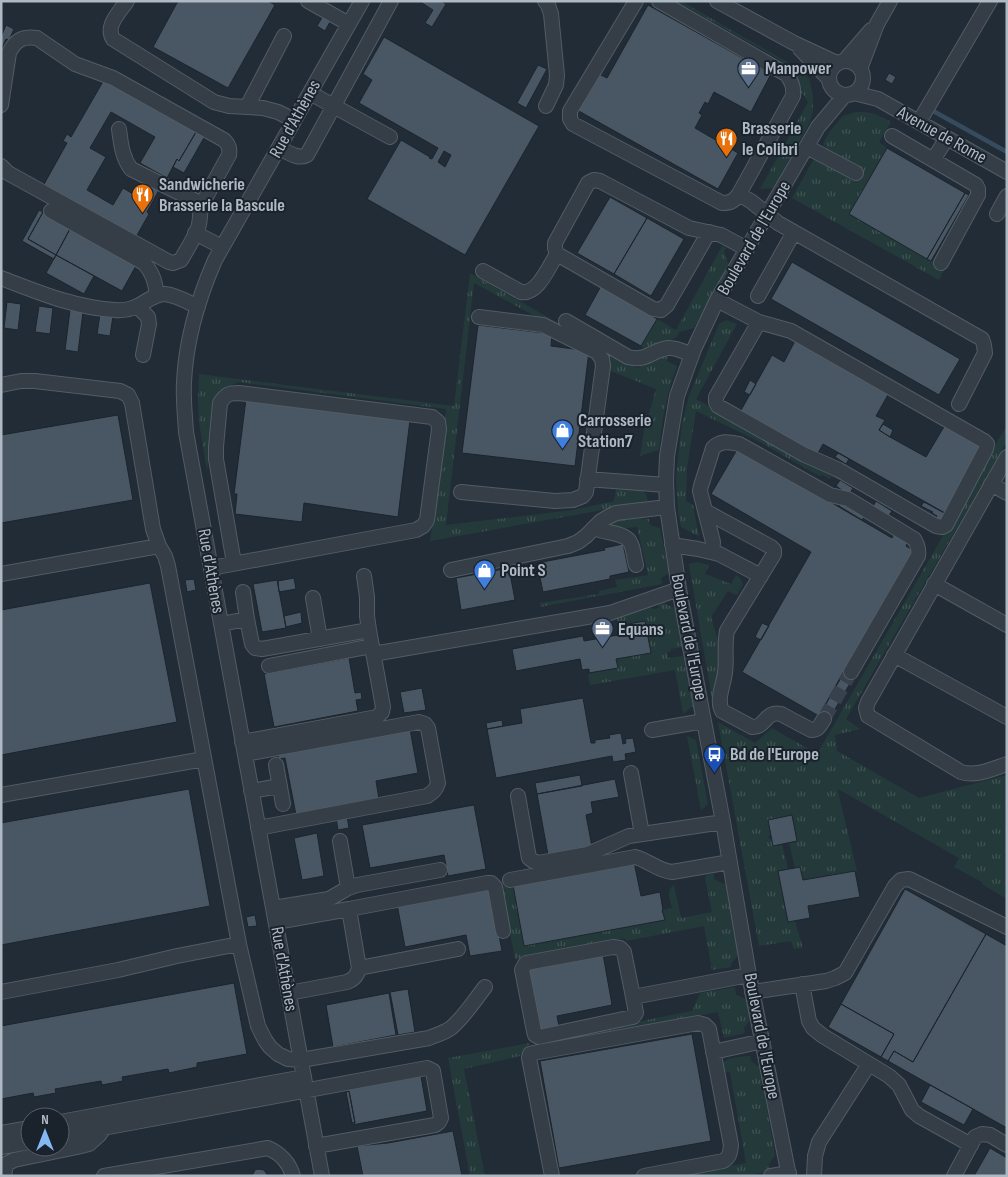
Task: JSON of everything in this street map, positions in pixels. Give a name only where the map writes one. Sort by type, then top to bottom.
[{"type":"street","points":[[127,1],[110,26],[109,34],[113,39],[214,102],[229,106],[263,108],[278,112],[294,120]]},
{"type":"street","points":[[308,1],[349,24]]},
{"type":"street","name":"Rue d'Athènes","points":[[322,1176],[186,432],[184,382],[188,345],[203,288],[215,260],[362,1]]},
{"type":"street","points":[[279,148],[300,158],[307,155],[391,1]]},
{"type":"street","points":[[545,1],[551,14],[557,75],[556,85],[546,106]]},
{"type":"street","points":[[636,1],[570,111],[570,119],[573,124],[722,203],[729,203],[735,200],[739,194],[792,96],[794,89],[791,80],[786,74],[659,1]]},
{"type":"street","points":[[717,1],[794,43],[841,62],[851,61],[856,64],[862,73]]},
{"type":"street","points":[[794,43],[829,82],[834,91],[849,94],[861,87],[862,73],[877,24],[890,1]]},
{"type":"street","points":[[919,122],[990,1]]},
{"type":"street","points":[[829,82],[830,69],[841,62],[877,24]]},
{"type":"street","points":[[247,107],[284,36]]},
{"type":"street","points":[[1,106],[9,53],[12,46],[17,41],[23,39],[37,38],[75,64],[113,78],[224,140],[230,150],[202,204],[200,222],[195,233],[181,260],[173,263],[8,173],[1,166]]},
{"type":"street","name":"Avenue de Rome","points":[[862,73],[878,99]]},
{"type":"street","name":"Boulevard de l'Europe","points":[[818,128],[829,82]]},
{"type":"street","points":[[310,93],[390,137]]},
{"type":"street","name":"Avenue de Rome","points":[[849,94],[878,99],[1007,172]]},
{"type":"street","name":"Boulevard de l'Europe","points":[[789,1174],[752,992],[723,822],[679,589],[667,507],[667,456],[677,396],[692,355],[717,300],[818,128],[849,94]]},
{"type":"street","points":[[119,129],[122,150],[126,162],[131,169],[202,204]]},
{"type":"street","points":[[892,136],[976,185],[978,189],[978,195],[941,263]]},
{"type":"street","points":[[933,160],[946,138]]},
{"type":"street","points":[[807,147],[856,173]]},
{"type":"street","points":[[709,232],[667,305],[661,310],[653,309],[557,254],[554,248],[588,183],[594,180],[600,181],[689,228],[709,232],[721,235],[747,249]]},
{"type":"street","points":[[739,194],[778,223],[982,340],[985,354],[959,404]]},
{"type":"street","points":[[997,214],[1007,196]]},
{"type":"street","points":[[52,212],[144,263],[154,278],[157,295]]},
{"type":"street","points":[[758,296],[794,232]]},
{"type":"street","points":[[195,233],[222,247]]},
{"type":"street","points":[[483,271],[521,292],[527,293],[538,285],[557,254]]},
{"type":"street","points":[[1,278],[82,306],[117,310],[129,309],[157,295],[167,294],[198,307]]},
{"type":"street","points":[[717,300],[759,322],[791,331],[984,441],[987,444],[986,449],[946,524],[942,527],[936,526],[838,470],[805,456],[718,406],[716,396],[759,322]]},
{"type":"street","points":[[137,306],[148,317],[149,324],[143,355]]},
{"type":"street","points":[[461,492],[543,501],[573,500],[583,496],[586,492],[603,366],[598,352],[543,325],[479,317]]},
{"type":"street","points":[[566,321],[634,358],[641,358],[669,348],[692,355]]},
{"type":"street","points":[[1,385],[22,381],[43,381],[120,391],[128,395],[132,403],[153,529],[168,566],[239,944],[258,1026],[270,1047],[288,1059],[301,1060],[429,1038],[441,1034],[450,1028],[485,988]]},
{"type":"street","points":[[211,568],[416,530],[423,526],[427,520],[439,429],[438,422],[432,417],[239,393],[230,393],[224,397],[220,403],[216,460],[234,563]]},
{"type":"street","points":[[712,552],[713,542],[700,491],[710,453],[716,444],[723,442],[739,444],[830,495],[848,499],[914,539],[919,549],[918,556],[851,672]]},
{"type":"street","points":[[1007,457],[894,655],[866,708],[868,716],[961,772],[974,774],[1007,764]]},
{"type":"street","points":[[587,479],[666,485]]},
{"type":"street","points":[[991,484],[1007,493]]},
{"type":"street","points":[[451,570],[568,546],[586,536],[608,516],[667,507]]},
{"type":"street","points":[[705,511],[774,550],[774,554],[727,631],[725,673],[719,702],[722,711],[756,728],[776,712],[811,730],[818,728],[824,719]]},
{"type":"street","points":[[595,528],[624,536],[628,539],[632,544],[636,565]]},
{"type":"street","points":[[672,545],[719,554],[761,576]]},
{"type":"street","points":[[1,574],[159,546]]},
{"type":"street","points":[[244,748],[377,717],[382,712],[383,707],[367,616],[364,576]]},
{"type":"street","points":[[934,584],[1007,625]]},
{"type":"street","points":[[269,666],[610,613],[679,589]]},
{"type":"street","points":[[243,592],[252,644],[255,648],[262,649],[369,630]]},
{"type":"street","points":[[313,598],[320,639]]},
{"type":"street","points":[[221,624],[247,618]]},
{"type":"street","points":[[894,655],[1007,717]]},
{"type":"street","points":[[652,730],[704,721]]},
{"type":"street","points":[[244,748],[419,722],[425,724],[428,728],[438,782],[433,793],[427,796],[258,828]]},
{"type":"street","points":[[1,795],[204,759]]},
{"type":"street","points":[[276,766],[283,804]]},
{"type":"street","points":[[631,773],[642,834]]},
{"type":"street","points":[[251,791],[280,786]]},
{"type":"street","points":[[518,796],[529,858],[538,863],[596,852],[629,836],[723,822]]},
{"type":"street","points":[[340,841],[348,888]]},
{"type":"street","points":[[510,880],[635,857],[643,858],[664,871],[672,872],[730,862]]},
{"type":"street","points":[[273,908],[329,899],[356,885],[440,870]]},
{"type":"street","points":[[752,992],[826,981],[845,973],[895,886],[901,880],[909,879],[1007,927]]},
{"type":"street","points":[[276,922],[491,883],[495,887],[503,931]]},
{"type":"street","points":[[289,993],[347,982],[358,974],[359,968],[349,909]]},
{"type":"street","points":[[1,992],[118,970],[239,944]]},
{"type":"street","points":[[613,947],[620,948],[624,952],[633,997],[636,1013],[629,1019],[539,1037],[534,1031],[522,970],[526,963],[613,947]]},
{"type":"street","points":[[359,968],[458,949]]},
{"type":"street","points":[[633,997],[749,975]]},
{"type":"street","points":[[802,984],[809,1021],[813,1028],[889,1076],[899,1085],[912,1110],[919,1116],[971,1145]]},
{"type":"street","points":[[552,1176],[529,1058],[530,1054],[698,1023],[705,1025],[709,1029],[731,1145],[728,1158],[723,1161],[644,1176]]},
{"type":"street","points":[[713,1052],[762,1041]]},
{"type":"street","points":[[814,1176],[815,1156],[819,1142],[869,1064]]},
{"type":"street","points":[[70,1134],[427,1068],[433,1071],[441,1118],[435,1125],[316,1146]]},
{"type":"street","points":[[70,1120],[304,1077]]},
{"type":"street","points":[[4,1176],[6,1164],[14,1160],[89,1144],[104,1128]]},
{"type":"street","points":[[1,1133],[20,1130]]},
{"type":"street","points":[[954,1176],[975,1138],[982,1134],[990,1135],[1007,1145]]},
{"type":"street","points":[[1,1147],[20,1144]]},
{"type":"street","points":[[104,1176],[268,1148],[277,1152],[287,1162],[293,1176]]},
{"type":"street","points":[[771,1176],[789,1174]]},
{"type":"green space","points":[[676,1],[681,1],[801,70],[809,78],[813,95],[813,112],[809,124],[773,188],[760,189],[808,102],[803,94],[799,93],[794,76],[782,61]]},
{"type":"green space","points":[[856,112],[875,114],[891,122],[879,142],[887,148],[849,214],[945,268],[939,280],[792,198],[815,157],[830,153],[823,143],[830,131],[843,116]]},
{"type":"green space","points":[[722,246],[726,248],[724,252],[729,266],[694,328],[679,332],[677,337],[646,350],[641,346],[657,319],[676,330]]},
{"type":"green space","points":[[470,273],[637,368],[662,357],[668,357],[667,361],[677,366],[665,408],[659,450],[640,456],[644,431],[656,389],[608,370],[588,345],[474,283],[446,525],[573,510],[614,501],[616,489],[643,491],[646,494],[648,503],[430,541],[446,409],[239,382],[228,386],[219,394],[216,400],[212,419],[207,472],[199,422],[199,374],[454,406]]},
{"type":"green space","points":[[726,320],[737,324],[696,399],[840,480],[831,477],[830,479],[822,475],[819,476],[758,441],[696,411],[687,467],[686,501],[693,505],[698,536],[681,527],[678,512],[676,478],[682,423],[689,396],[719,324]]},
{"type":"green space","points":[[1007,425],[1007,441],[846,719],[860,729],[835,735],[837,751],[919,798],[1007,775],[1007,852],[1005,856],[1007,857],[1007,899],[982,884],[982,882],[954,867],[959,858],[838,789],[857,871],[803,880],[800,867],[795,868],[789,843],[797,841],[792,816],[768,820],[771,835],[768,836],[769,839],[771,839],[773,846],[782,844],[788,869],[778,871],[788,922],[795,921],[803,948],[794,949],[791,941],[759,946],[718,722],[755,743],[772,728],[817,754]]},
{"type":"green space","points":[[628,518],[649,519],[650,525],[660,528],[669,573],[661,578],[662,584],[540,607],[540,603],[599,594],[599,591],[617,587],[615,580],[648,575],[637,527],[627,528],[611,524],[613,520]]},
{"type":"green space","points":[[697,562],[709,565],[705,574],[731,584],[736,575],[742,582],[742,587],[736,595],[728,591],[711,617],[719,652],[718,696],[712,699],[689,564]]},
{"type":"green space","points":[[664,597],[665,604],[675,608],[682,647],[671,649],[671,651],[667,652],[668,658],[683,656],[693,706],[683,714],[675,670],[590,685],[588,675],[589,673],[617,668],[616,659],[651,652],[617,626],[617,619],[619,615],[650,602],[652,609],[659,608],[657,599]]},
{"type":"green space","points":[[687,736],[696,740],[708,804],[701,810]]},
{"type":"green space","points":[[709,874],[714,874],[714,879],[726,885],[739,954],[731,964],[731,967],[712,970],[704,926],[626,941],[625,938],[515,959],[501,886],[513,885],[524,945],[665,920],[662,910],[672,908],[669,892],[674,885],[681,918],[712,912],[705,879]]},
{"type":"green space","points":[[735,987],[736,995],[746,999],[750,1020],[744,1028],[745,1033],[724,1038],[718,1012],[565,1039],[565,1036],[692,1011],[700,993]]},
{"type":"green space","points":[[530,1043],[520,1056],[464,1069],[485,1176],[470,1176],[448,1058]]},
{"type":"green space","points":[[750,1056],[751,1061],[760,1068],[775,1155],[769,1164],[770,1169],[766,1172],[743,1176],[676,1176],[746,1163],[730,1072],[721,1073],[721,1070],[722,1065],[727,1060]]},
{"type":"building","points":[[178,1],[268,1],[275,5],[228,88],[153,47]]},
{"type":"building","points":[[419,1],[441,1],[446,4],[432,27],[425,23],[433,10]]},
{"type":"building","points":[[648,5],[771,74],[751,112],[714,92],[708,104],[705,102],[699,113],[702,115],[695,128],[738,153],[718,189],[577,110],[597,73],[607,78]]},
{"type":"building","points":[[323,16],[331,20],[325,31],[317,26]]},
{"type":"building","points":[[6,25],[14,29],[9,40],[6,39],[1,50],[1,37]]},
{"type":"building","points":[[384,37],[539,126],[465,255],[367,199],[401,140],[432,159],[438,148],[359,103],[372,80],[363,74]],"holes":[[[444,151],[451,155],[445,167],[438,162]]]},
{"type":"building","points":[[538,65],[547,69],[526,108],[517,103]]},
{"type":"building","points":[[889,73],[896,77],[892,84],[885,80]]},
{"type":"building","points":[[105,78],[196,132],[179,161],[177,159],[167,178],[140,163],[155,137],[111,112],[90,148],[106,157],[87,190],[113,205],[123,188],[138,197],[147,182],[159,190],[147,212],[149,214],[136,237],[43,186],[67,143],[63,141],[67,134],[71,137]]},
{"type":"building","points":[[194,130],[205,136],[184,173],[173,167],[177,159],[179,161],[196,132]]},
{"type":"building","points":[[887,148],[965,193],[927,259],[849,214]]},
{"type":"building","points":[[965,193],[969,195],[931,261],[927,259]]},
{"type":"building","points":[[610,197],[647,218],[614,274],[577,253]]},
{"type":"building","points":[[39,210],[43,212],[28,239],[56,255],[54,259],[22,241]]},
{"type":"building","points":[[43,212],[71,227],[56,255],[28,239]]},
{"type":"building","points":[[647,218],[684,239],[651,296],[614,274]]},
{"type":"building","points":[[71,227],[137,264],[122,291],[56,255]]},
{"type":"building","points":[[56,255],[94,276],[84,294],[46,273]]},
{"type":"building","points":[[792,262],[960,359],[939,395],[771,299]]},
{"type":"building","points":[[601,286],[657,319],[641,346],[585,315]]},
{"type":"building","points":[[7,302],[21,304],[18,330],[4,328]]},
{"type":"building","points":[[39,306],[53,308],[50,334],[35,332]]},
{"type":"building","points":[[70,310],[83,312],[78,352],[65,350]]},
{"type":"building","points":[[100,314],[113,316],[110,336],[97,334]]},
{"type":"building","points":[[478,325],[552,334],[551,346],[589,351],[575,466],[462,453]]},
{"type":"building","points":[[796,339],[889,393],[876,416],[885,420],[879,430],[890,437],[926,457],[945,425],[983,446],[945,513],[823,444],[817,455],[740,412],[772,355],[784,362]]},
{"type":"building","points":[[750,380],[756,384],[750,395],[744,392]]},
{"type":"building","points":[[246,399],[410,420],[398,517],[304,503],[302,522],[235,514],[237,494],[234,494]]},
{"type":"building","points":[[118,415],[133,500],[1,523],[1,435]]},
{"type":"building","points":[[883,424],[893,430],[890,437],[879,430]]},
{"type":"building","points":[[738,448],[892,538],[894,534],[908,542],[906,546],[914,551],[819,716],[742,672],[811,552],[711,494]]},
{"type":"building","points":[[838,453],[849,459],[846,464],[835,457]]},
{"type":"building","points":[[840,480],[853,488],[849,495],[836,486]]},
{"type":"building","points":[[842,501],[866,514],[862,520],[839,506]]},
{"type":"building","points":[[876,501],[892,511],[888,517],[872,508]]},
{"type":"building","points":[[924,502],[946,514],[942,521],[936,518],[937,516],[933,512],[921,506]]},
{"type":"building","points":[[623,544],[629,572],[610,576],[610,579],[543,592],[537,563],[605,550],[604,548]]},
{"type":"building","points":[[509,568],[515,600],[461,610],[456,578]]},
{"type":"building","points":[[294,578],[296,589],[279,592],[278,581]]},
{"type":"building","points":[[194,579],[196,590],[187,592],[185,580]]},
{"type":"building","points":[[277,580],[286,628],[262,632],[253,584]]},
{"type":"building","points":[[150,583],[177,722],[1,755],[1,610]]},
{"type":"building","points":[[301,612],[302,623],[286,627],[284,616]]},
{"type":"building","points":[[645,621],[651,653],[616,659],[618,668],[589,673],[589,669],[582,670],[580,659],[516,671],[512,649],[583,636],[584,641],[619,635],[617,626]]},
{"type":"building","points":[[762,623],[769,626],[761,640],[755,637]]},
{"type":"building","points":[[349,658],[355,693],[361,692],[362,699],[356,700],[358,711],[274,727],[264,674]]},
{"type":"building","points":[[845,669],[855,675],[828,721],[819,716]]},
{"type":"building","points":[[422,688],[426,710],[404,713],[400,692]]},
{"type":"building","points":[[583,698],[591,743],[595,743],[595,740],[610,738],[609,735],[621,733],[623,744],[626,743],[625,739],[633,738],[636,752],[625,754],[626,760],[613,762],[612,756],[496,778],[487,729],[522,723],[520,709]]},
{"type":"building","points":[[502,720],[503,726],[487,729],[486,723]]},
{"type":"building","points":[[410,729],[418,773],[376,781],[379,799],[296,815],[285,758],[279,759],[277,753]]},
{"type":"building","points":[[580,775],[582,786],[537,794],[535,783]]},
{"type":"building","points":[[615,779],[619,797],[591,802],[593,813],[586,815],[592,847],[548,855],[537,794]]},
{"type":"building","points":[[189,789],[210,906],[1,945],[1,823]]},
{"type":"building","points":[[474,805],[486,869],[448,876],[444,855],[370,868],[362,825]]},
{"type":"building","points":[[792,815],[797,841],[773,846],[768,820]]},
{"type":"building","points":[[347,816],[349,828],[338,830],[336,818]]},
{"type":"building","points":[[317,833],[324,876],[302,880],[294,838]]},
{"type":"building","points":[[634,862],[641,896],[660,892],[665,920],[524,946],[513,885]]},
{"type":"building","points":[[800,867],[803,880],[855,871],[860,897],[808,906],[810,918],[788,922],[778,871]]},
{"type":"building","points":[[490,887],[502,951],[470,956],[466,935],[405,947],[397,904]]},
{"type":"building","points":[[905,889],[986,934],[913,1062],[894,1051],[888,1061],[881,1057],[894,1034],[841,1004]]},
{"type":"building","points":[[255,915],[257,926],[248,927],[246,917]]},
{"type":"building","points":[[986,934],[1007,946],[1007,1128],[888,1061],[894,1051],[913,1062]]},
{"type":"building","points":[[603,954],[612,1005],[557,1016],[559,1026],[539,1030],[527,969]]},
{"type":"building","points":[[234,983],[247,1054],[197,1063],[197,1067],[169,1073],[168,1069],[122,1077],[123,1081],[102,1085],[101,1081],[55,1089],[56,1093],[34,1097],[33,1093],[1,1099],[1,1026]]},
{"type":"building","points":[[408,989],[415,1032],[398,1035],[390,992]]},
{"type":"building","points":[[389,993],[396,1035],[333,1047],[326,1005]]},
{"type":"building","points":[[841,1004],[894,1034],[881,1057],[828,1027]]},
{"type":"building","points":[[692,1034],[711,1141],[559,1168],[540,1061]]},
{"type":"building","points":[[421,1076],[427,1111],[352,1125],[352,1123],[355,1123],[349,1091],[346,1092],[346,1090]]},
{"type":"building","points":[[930,1085],[973,1109],[964,1125],[921,1102]]},
{"type":"building","points":[[349,1091],[355,1123],[352,1123],[346,1092]]},
{"type":"building","points":[[453,1131],[462,1176],[363,1176],[357,1146],[388,1143]]},
{"type":"building","points":[[990,1148],[1007,1158],[1007,1176],[974,1176]]},
{"type":"building","points":[[255,1170],[264,1170],[268,1176],[252,1176]]},
{"type":"waterway","points":[[935,112],[1007,152]]},
{"type":"tunnel","points":[[824,719],[851,672]]},
{"type":"place","name":"Manpower","points":[[749,87]]},
{"type":"place","name":"Brasserie le Colibri","points":[[726,157]]},
{"type":"place","name":"Sandwicherie Brasserie la Bascule","points":[[143,213]]},
{"type":"place","name":"Carrosserie Station7","points":[[562,449]]},
{"type":"place","name":"Point S","points":[[485,589]]},
{"type":"place","name":"Equans","points":[[602,648]]},
{"type":"place","name":"Bd de l'Europe","points":[[714,773]]}]
